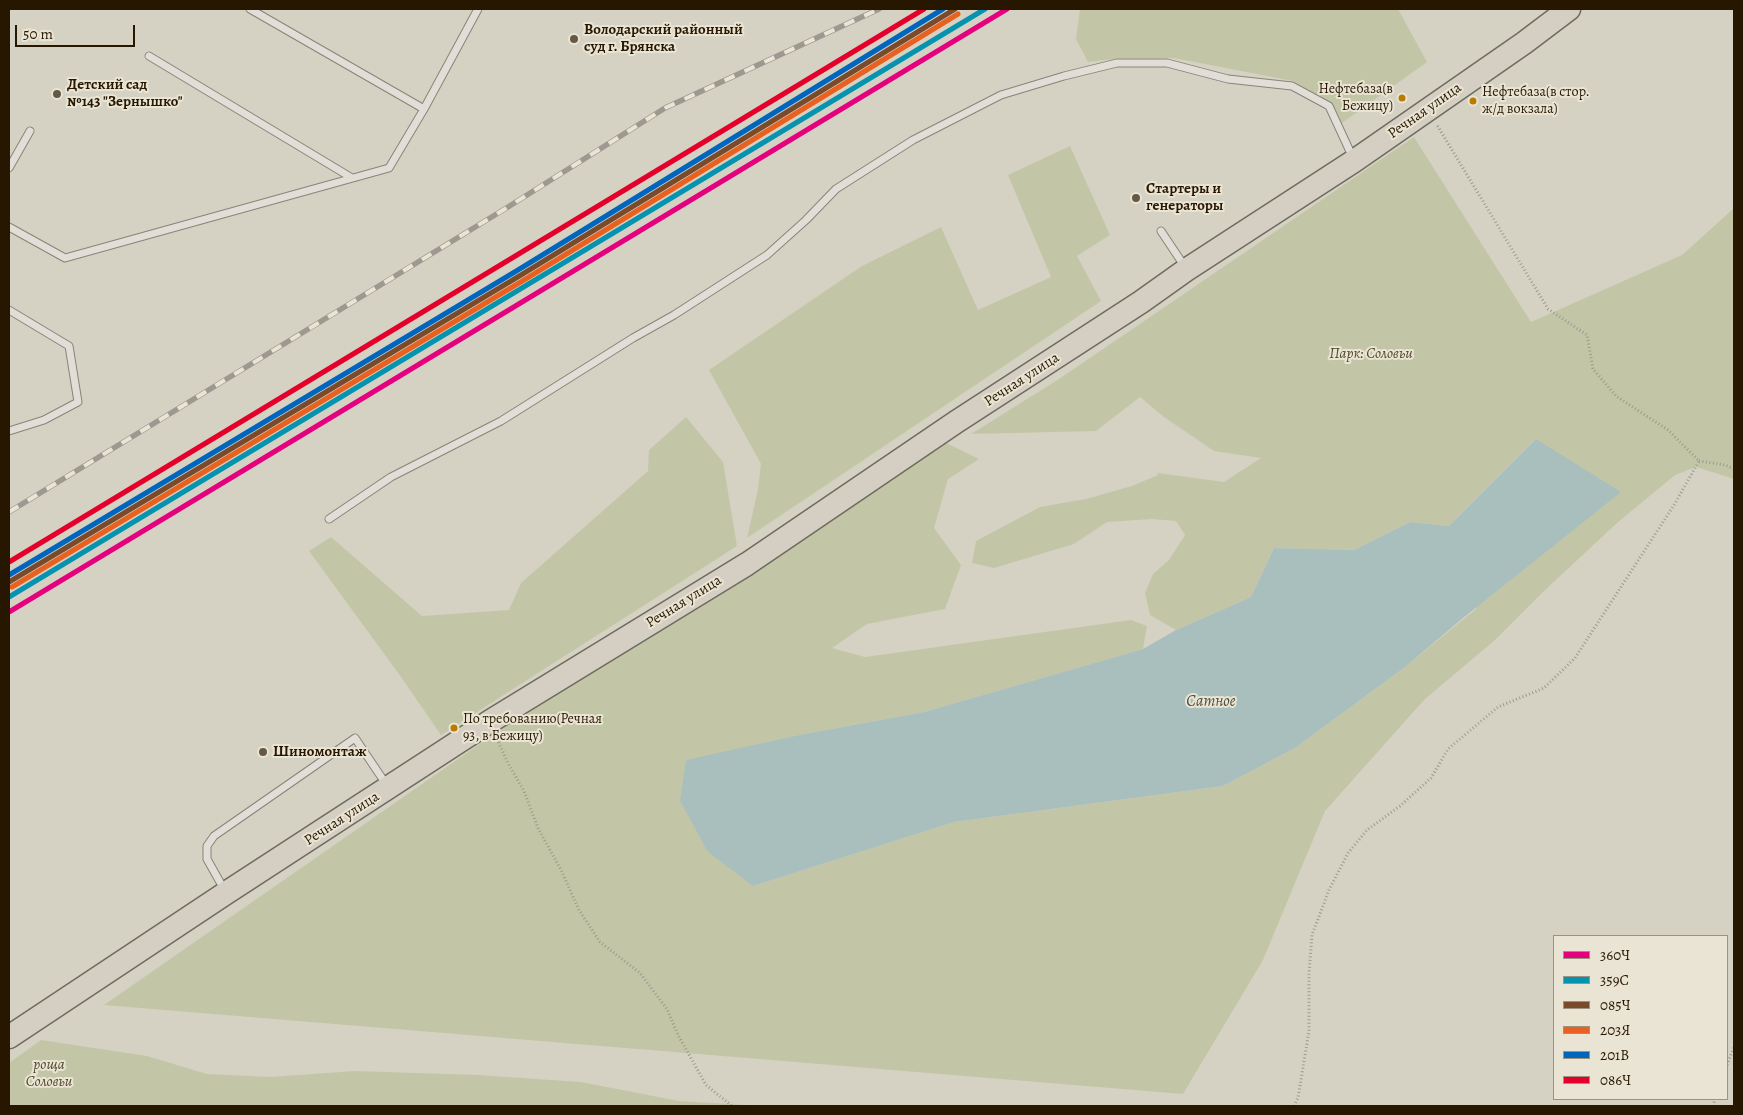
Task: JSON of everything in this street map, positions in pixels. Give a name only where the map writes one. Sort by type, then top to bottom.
[{"type":"main road","name":"Речная улица","points":[[9,1037],[489,722],[746,564],[956,422],[1354,161],[1570,9]]},
{"type":"lane","points":[[250,9],[424,109]]},
{"type":"lane","points":[[9,227],[65,258],[389,168],[424,109],[478,9]]},
{"type":"lane","points":[[149,56],[352,178]]},
{"type":"lane","points":[[329,519],[391,477],[501,421],[633,338],[682,310],[767,255],[806,220],[836,189],[913,140],[1001,95],[1064,76],[1117,63],[1167,63],[1228,78],[1292,86],[1329,106],[1354,161]]},
{"type":"lane","points":[[9,168],[30,130]]},
{"type":"lane","points":[[1162,231],[1186,270]]},
{"type":"lane","points":[[9,310],[69,346],[78,402],[44,420],[9,432]]},
{"type":"lane","points":[[226,893],[207,859],[207,846],[214,836],[355,738],[389,788]]},
{"type":"path","points":[[1428,109],[1548,309],[1587,336],[1593,369],[1616,396],[1668,430],[1699,461],[1726,464],[1734,469]]},
{"type":"path","points":[[1294,1106],[1298,1098],[1309,1031],[1309,974],[1312,935],[1329,890],[1348,853],[1367,830],[1400,806],[1431,778],[1448,749],[1498,707],[1544,688],[1575,658],[1674,505],[1699,461]]},
{"type":"path","points":[[489,722],[508,763],[524,791],[538,828],[561,870],[579,910],[600,942],[640,973],[667,1009],[678,1035],[706,1085],[732,1106]]},
{"type":"path","points":[[1728,1062],[1734,1047]]},
{"type":"green space","points":[[1080,9],[1398,9],[1427,62],[1342,123],[1332,104],[1293,81],[1174,58],[1123,58],[1088,62],[1076,39]]},
{"type":"green space","name":"Парк: Соловьи","points":[[1414,137],[1531,322],[1682,255],[1734,208],[1734,479],[1696,467],[1675,475],[1617,523],[1495,640],[1424,700],[1325,811],[1263,960],[1183,1094],[104,1005],[494,734],[940,440],[979,459],[948,479],[934,528],[961,565],[945,609],[867,624],[832,648],[865,657],[1131,620],[1147,626],[1143,649],[924,712],[760,744],[753,886],[954,822],[1223,786],[1295,748],[1405,667],[1476,609],[1536,439],[1449,526],[1410,522],[1354,550],[1274,548],[1251,597],[1176,630],[1150,615],[1145,593],[1153,574],[1169,560],[1185,535],[1176,521],[1152,519],[1107,522],[1074,544],[994,568],[972,563],[976,541],[1040,507],[1086,499],[1132,486],[1158,475],[1158,473],[1224,482],[1261,458],[1214,451],[1164,417],[1140,397],[1096,431],[971,434],[1059,379]]},
{"type":"green space","points":[[1070,146],[1110,235],[1077,256],[1101,301],[747,538],[758,489],[761,464],[709,370],[862,266],[941,227],[978,310],[1051,277],[1008,175]]},
{"type":"green space","points":[[686,417],[723,462],[737,546],[441,735],[309,551],[331,537],[422,616],[509,610],[521,583],[648,471],[649,450]]},
{"type":"green space","name":"роща Соловьи","points":[[41,1040],[147,1056],[207,1074],[271,1077],[355,1071],[478,1075],[581,1082],[679,1101],[765,1106],[9,1106],[9,1063]]},
{"type":"water","name":"Сатное","points":[[1536,439],[1621,492],[1463,618],[1405,667],[1295,748],[1223,786],[954,822],[753,886],[708,852],[680,801],[686,760],[799,735],[924,712],[1143,649],[1176,630],[1251,597],[1274,548],[1354,550],[1410,522],[1449,526]]},
{"type":"railway","points":[[9,512],[508,207],[665,108],[879,9]]},
{"type":"transit line","name":"086Ч","points":[[9,562],[924,9]]},
{"type":"transit line","name":"201В","points":[[9,575],[518,270],[943,9]]},
{"type":"transit line","name":"085Ч","points":[[9,582],[521,275],[955,9]]},
{"type":"transit line","name":"359С","points":[[9,597],[985,9]]},
{"type":"transit line","name":"360Ч","points":[[9,612],[1007,9]]},
{"type":"transit line","name":"203Я","points":[[12,587],[524,280],[958,14]]},
{"type":"place","name":"Володарский районный суд г. Брянска","points":[[574,39]]},
{"type":"place","name":"Детский сад №143 \"Зернышко\"","points":[[57,94]]},
{"type":"place","name":"Нефтебаза(в Бежицу)","points":[[1402,98]]},
{"type":"place","name":"Нефтебаза(в стор. ж/д вокзала)","points":[[1473,101]]},
{"type":"place","name":"Стартеры и генераторы","points":[[1136,198]]},
{"type":"place","name":"По требованию(Речная 93, в Бежицу)","points":[[454,728]]},
{"type":"place","name":"Шиномонтаж","points":[[263,752]]}]
